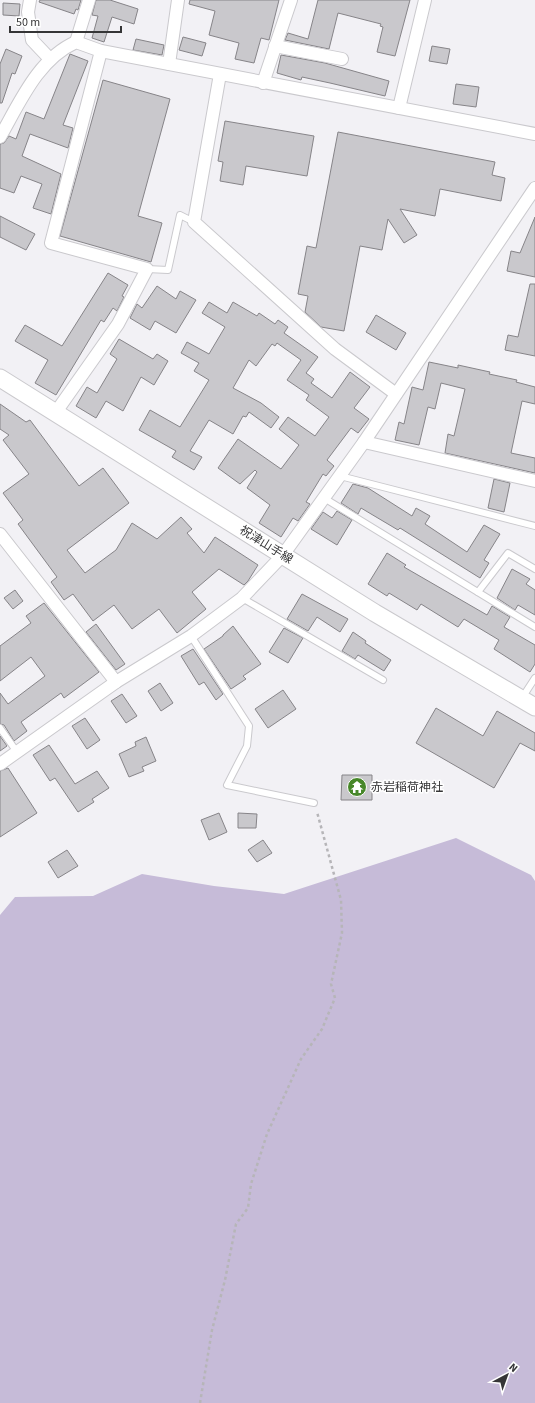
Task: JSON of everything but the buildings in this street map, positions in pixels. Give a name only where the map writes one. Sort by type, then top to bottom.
[{"type":"street","points":[[30,0],[28,12],[32,40],[50,59]]},
{"type":"street","points":[[76,42],[89,0]]},
{"type":"street","points":[[169,64],[178,0]]},
{"type":"street","points":[[263,83],[291,0]]},
{"type":"street","points":[[399,108],[425,0]]},
{"type":"street","points":[[0,137],[31,82],[50,59],[62,48],[76,42],[101,51],[535,134]]},
{"type":"street","points":[[275,46],[342,59]]},
{"type":"street","points":[[56,412],[118,324],[147,269],[50,243],[101,51]]},
{"type":"street","points":[[220,74],[194,222],[335,349],[396,394]]},
{"type":"street","points":[[0,764],[116,682],[191,636],[242,598],[283,555],[364,442],[535,188]]},
{"type":"street","name":"祝津山手線","points":[[0,378],[375,613],[528,703]]},
{"type":"street","points":[[364,442],[535,481]]},
{"type":"street","points":[[0,534],[116,682]]},
{"type":"lane","points":[[147,269],[168,270],[180,215],[194,222]]},
{"type":"lane","points":[[340,476],[535,526]]},
{"type":"lane","points":[[324,498],[535,628]]},
{"type":"lane","points":[[478,592],[508,553],[535,569]]},
{"type":"lane","points":[[242,598],[383,680]]},
{"type":"lane","points":[[191,636],[249,726],[246,746],[227,785],[314,803]]},
{"type":"lane","points":[[528,703],[535,678]]},
{"type":"lane","points":[[0,728],[17,752]]},
{"type":"path","points":[[200,1403],[212,1330],[225,1280],[236,1224],[248,1208],[251,1184],[267,1134],[301,1059],[322,1029],[335,998],[331,984],[342,932],[341,900],[322,823],[314,803]]},
{"type":"shaded area","points":[[456,838],[531,875],[535,881],[535,1403],[0,1403],[0,915],[15,897],[93,896],[142,874],[214,886],[284,894]]},
{"type":"place","name":"赤岩稲荷神社","points":[[357,787]]}]
